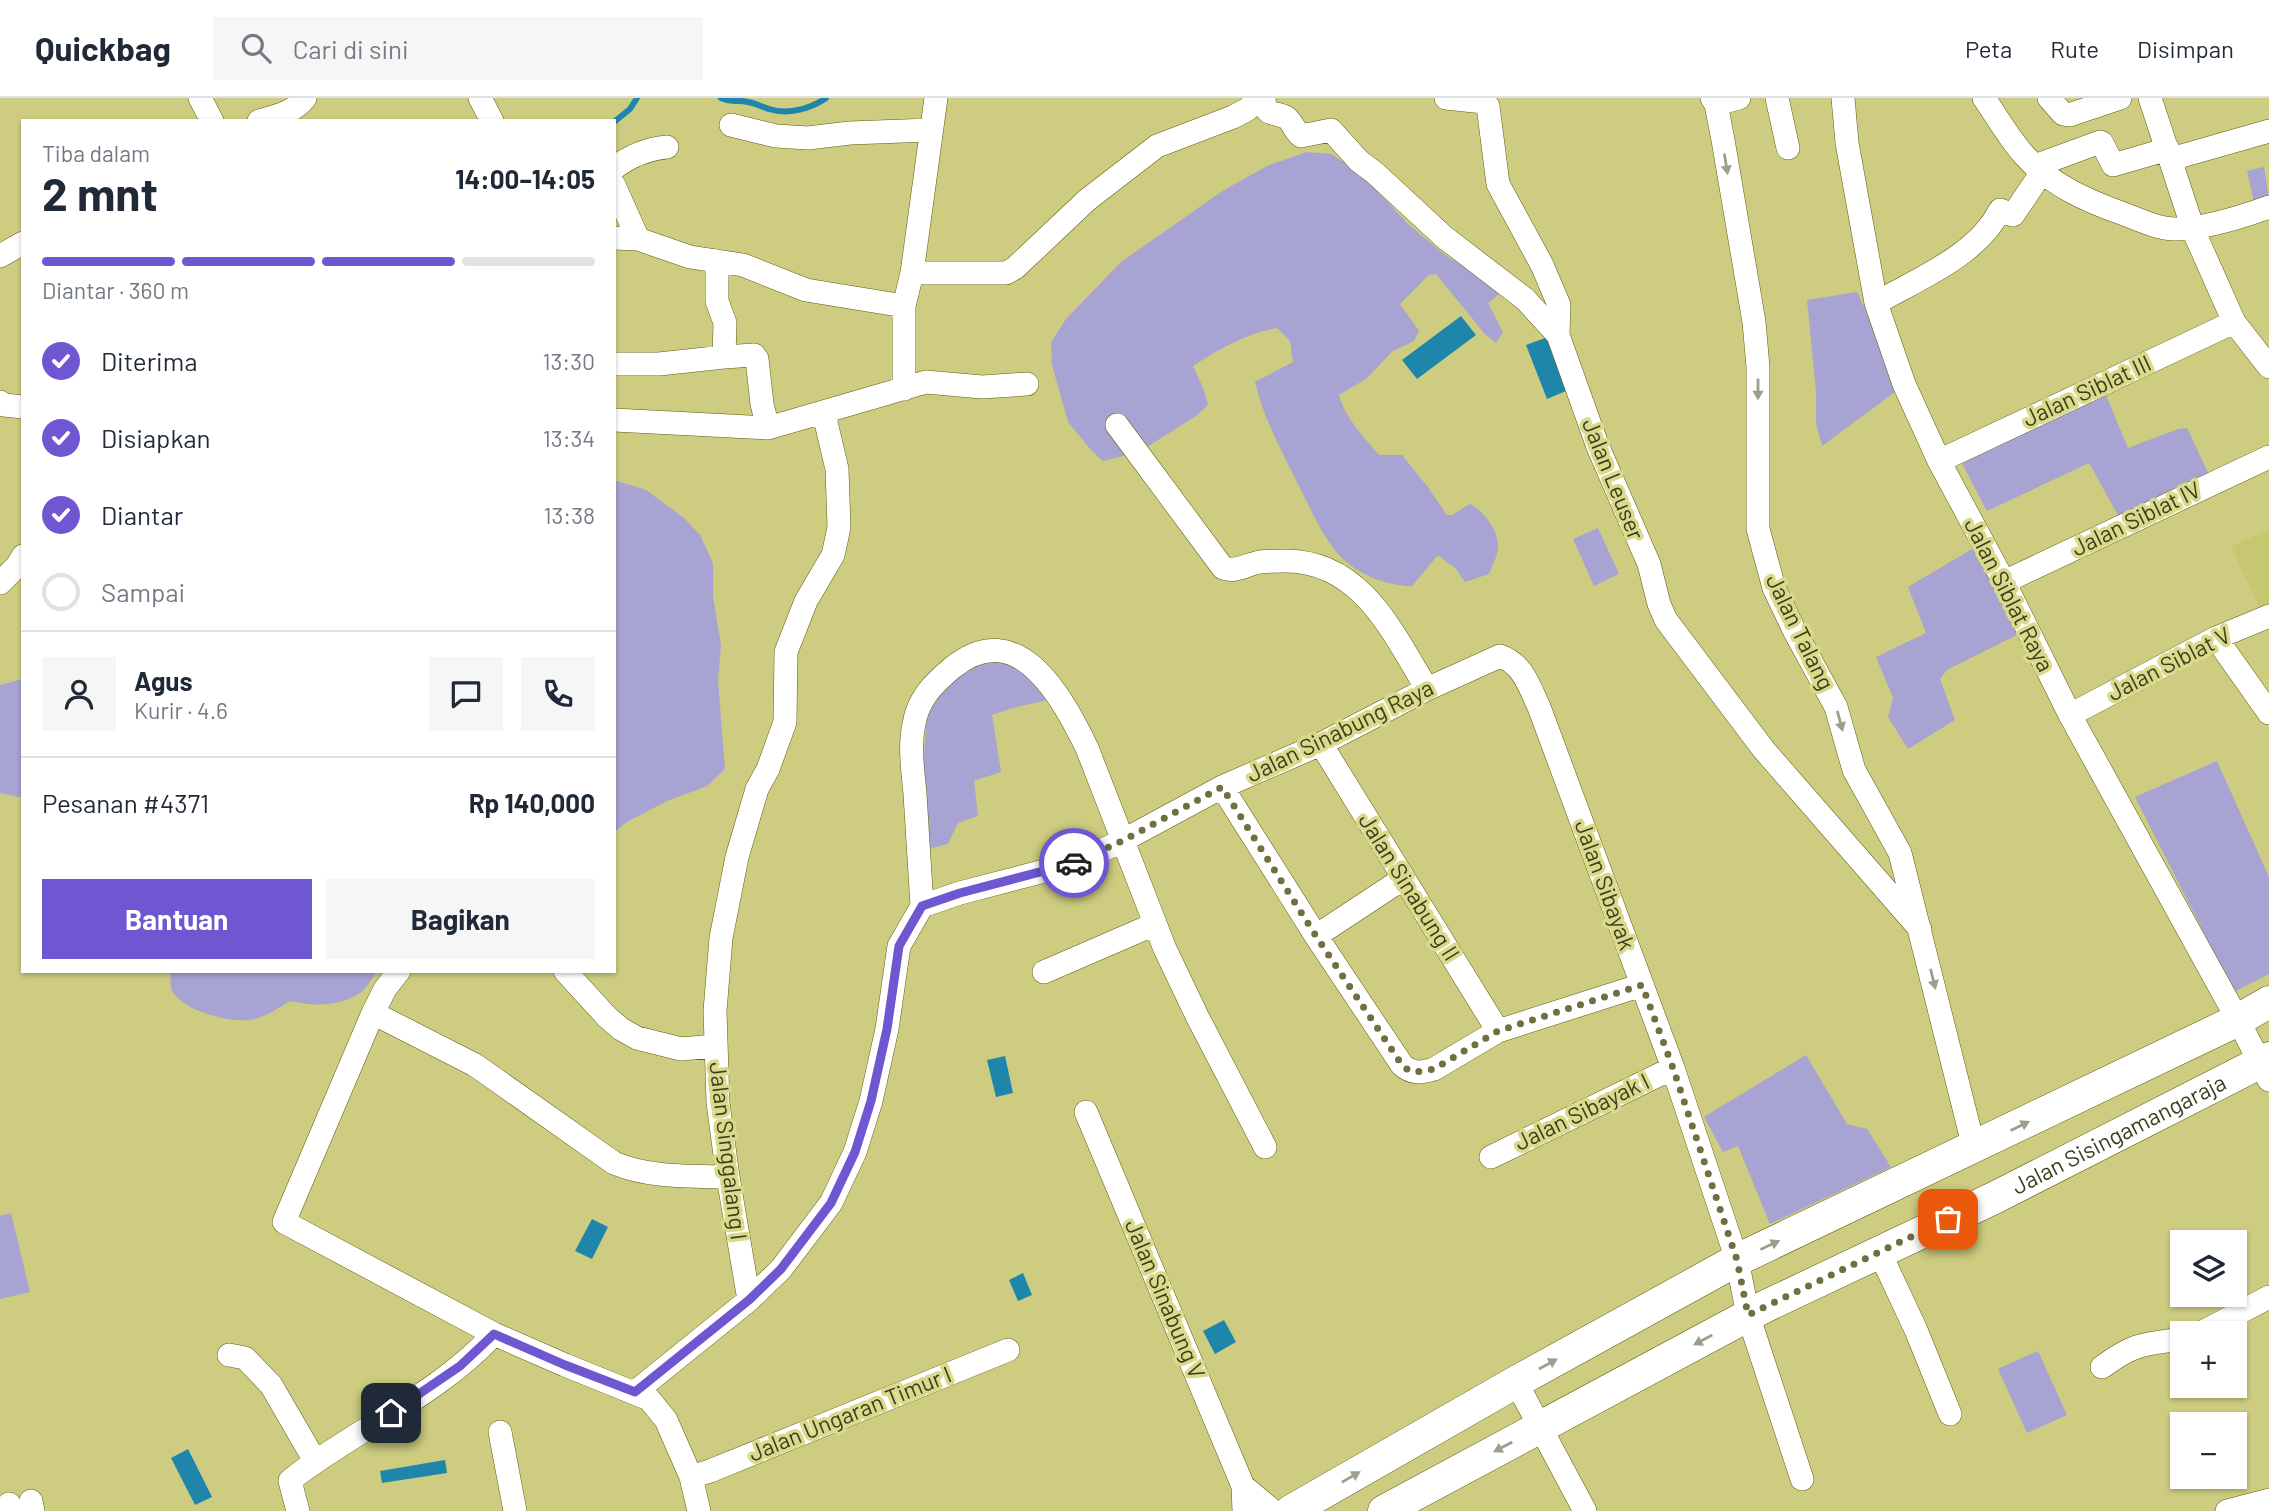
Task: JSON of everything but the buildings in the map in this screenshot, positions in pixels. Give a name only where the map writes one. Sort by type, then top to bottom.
[{"type":"main road","points":[[1291,1511],[1737,1260],[2269,1003]]},
{"type":"main road","name":"Jalan Sisingamangaraja","points":[[1384,1511],[1748,1315],[2266,1067]]},
{"type":"street","points":[[200,98],[211,119]]},
{"type":"street","points":[[266,119],[286,113],[297,107],[305,98]]},
{"type":"street","points":[[480,98],[491,119]]},
{"type":"street","points":[[904,389],[904,306],[912,273],[936,98]]},
{"type":"street","points":[[912,273],[1006,273],[1015,268],[1087,200],[1157,146],[1233,117],[1248,109],[1258,98]]},
{"type":"street","name":"Jalan Leuser","points":[[1264,98],[1268,112],[1287,118],[1301,136],[1331,130],[1359,161],[1444,237],[1525,299],[1558,335],[1598,447],[1649,564],[1658,604],[1666,620],[1729,707],[1772,760],[1920,929]]},
{"type":"street","points":[[1446,98],[1484,102],[1488,106],[1499,184],[1542,265],[1559,305],[1558,335]]},
{"type":"street","points":[[1714,101],[1739,98]]},
{"type":"street","points":[[1777,98],[1788,148]]},
{"type":"street","name":"Jalan Siblat Raya","points":[[1843,98],[1847,143],[1876,303],[1903,384],[1939,461],[2004,582],[2070,715],[2238,1020]]},
{"type":"street","points":[[1984,98],[2022,153],[2038,169],[2066,190],[2113,210],[2171,229],[2192,227],[2269,207]]},
{"type":"street","points":[[2049,98],[2063,114],[2069,115],[2120,98]]},
{"type":"street","points":[[2150,98],[2192,227],[2234,322],[2261,340],[2269,367]]},
{"type":"street","name":"Jalan Talang","points":[[1714,101],[1754,322],[1758,367],[1758,529],[1774,588],[1836,707],[1857,777],[1900,853],[1973,1148]]},
{"type":"street","points":[[731,125],[776,136],[808,138],[850,132],[930,130]]},
{"type":"street","points":[[1876,303],[1974,243],[1987,232],[2000,209],[2013,215],[2038,169],[2100,142],[2113,165],[2269,131]]},
{"type":"street","points":[[616,167],[638,154],[667,147]]},
{"type":"street","points":[[616,190],[638,239]]},
{"type":"street","points":[[616,238],[638,239],[690,257],[755,269],[806,290],[904,306]]},
{"type":"street","points":[[0,256],[21,244]]},
{"type":"street","points":[[717,261],[717,301],[725,324],[724,357]]},
{"type":"street","name":"Jalan Siblat III","points":[[1939,461],[2234,322]]},
{"type":"street","points":[[616,364],[659,364],[754,355],[757,359],[762,404],[768,428]]},
{"type":"street","points":[[616,420],[768,428],[824,414],[926,382],[982,387],[1027,384]]},
{"type":"street","points":[[0,402],[21,407]]},
{"type":"street","name":"Jalan Singgalang I","points":[[749,1300],[718,1103],[715,1011],[722,938],[743,836],[757,789],[768,769],[785,722],[786,652],[806,601],[832,555],[839,527],[837,469],[824,414]]},
{"type":"street","points":[[1116,425],[1223,568],[1231,570],[1257,562],[1285,561],[1305,562],[1337,573],[1354,585],[1385,619],[1427,689]]},
{"type":"street","name":"Jalan Siblat IV","points":[[2004,582],[2269,457]]},
{"type":"street","points":[[0,583],[21,559]]},
{"type":"street","name":"Jalan Siblat V","points":[[2070,715],[2216,638],[2269,616]]},
{"type":"street","points":[[2216,638],[2269,713]]},
{"type":"street","points":[[635,1392],[749,1300],[781,1269],[831,1203],[855,1152],[871,1101],[887,1029],[899,946],[922,906],[911,741],[914,721],[920,703],[934,683],[973,655],[992,650],[1009,652],[1022,659],[1048,682],[1065,706],[1087,748],[1155,924],[1196,1016],[1265,1147]]},
{"type":"street","name":"Jalan Sinabung Raya","points":[[922,906],[960,893],[1075,863],[1222,787],[1321,744],[1427,689],[1500,656],[1511,660],[1522,670]]},
{"type":"street","name":"Jalan Sibayak","points":[[1522,670],[1539,707],[1673,1068],[1737,1260]]},
{"type":"street","name":"Jalan Sinabung II","points":[[1321,744],[1498,1031]]},
{"type":"street","points":[[1222,787],[1316,936],[1402,1065],[1408,1070],[1415,1072],[1434,1069],[1498,1031],[1642,985]]},
{"type":"street","points":[[1316,936],[1404,878]]},
{"type":"street","points":[[1044,972],[1155,924]]},
{"type":"street","points":[[397,973],[385,989],[373,1013],[284,1222],[494,1334],[649,1399],[666,1420],[691,1477],[699,1511]]},
{"type":"street","points":[[567,973],[621,1029],[637,1038],[681,1049],[715,1046]]},
{"type":"street","points":[[373,1013],[475,1065],[614,1163],[625,1168],[654,1173],[728,1177]]},
{"type":"street","name":"Jalan Sisingamangaraja","points":[[2238,1020],[2266,1067]]},
{"type":"street","name":"Jalan Sibayak I","points":[[1491,1157],[1673,1068]]},
{"type":"street","name":"Jalan Sinabung V","points":[[1086,1112],[1243,1486]]},
{"type":"street","points":[[1879,1251],[1916,1330],[1950,1414]]},
{"type":"street","points":[[1737,1260],[1748,1315],[1802,1479]]},
{"type":"street","points":[[2224,1321],[2269,1297]]},
{"type":"street","points":[[298,1511],[290,1486],[293,1478],[460,1366],[494,1334]]},
{"type":"street","points":[[2102,1367],[2131,1348],[2170,1340]]},
{"type":"street","name":"Jalan Ungaran Timur I","points":[[691,1477],[1008,1350]]},
{"type":"street","points":[[229,1355],[245,1358],[271,1385],[315,1461]]},
{"type":"street","points":[[1516,1382],[1585,1511]]},
{"type":"street","points":[[500,1432],[515,1511]]},
{"type":"street","points":[[1243,1486],[1244,1511]]},
{"type":"street","points":[[1243,1486],[1273,1511]]},
{"type":"street","points":[[2227,1511],[2269,1500]]},
{"type":"shaded area","points":[[1307,152],[1331,154],[1369,178],[1377,191],[1408,224],[1445,255],[1464,267],[1489,277],[1502,292],[1488,303],[1503,332],[1496,343],[1484,333],[1436,274],[1429,275],[1400,304],[1419,331],[1414,341],[1393,351],[1366,379],[1339,395],[1350,419],[1379,455],[1402,455],[1447,515],[1452,515],[1470,504],[1485,516],[1496,534],[1498,546],[1489,574],[1465,582],[1456,569],[1438,555],[1412,586],[1403,586],[1367,575],[1350,565],[1336,551],[1318,524],[1280,448],[1255,382],[1293,362],[1290,341],[1277,328],[1233,343],[1193,366],[1208,405],[1196,416],[1139,452],[1103,461],[1068,422],[1052,365],[1051,342],[1066,319],[1121,262],[1224,190],[1269,165]]},
{"type":"shaded area","points":[[2264,167],[2269,199],[2254,202],[2247,171]]},
{"type":"shaded area","points":[[1857,292],[1863,305],[1872,305],[1895,392],[1822,446],[1816,424],[1816,391],[1807,300]]},
{"type":"shaded area","points":[[2105,393],[2128,448],[2187,428],[2210,477],[2120,519],[2089,463],[1987,511],[1957,454]]},
{"type":"shaded area","points":[[616,481],[646,490],[684,518],[700,535],[713,563],[713,596],[721,645],[718,681],[725,769],[707,786],[667,801],[616,830]]},
{"type":"shaded area","points":[[1598,528],[1619,574],[1594,586],[1573,539]]},
{"type":"shaded area","points":[[2269,529],[2269,609],[2262,613],[2231,547]]},
{"type":"shaded area","points":[[1972,549],[2023,632],[1947,670],[1940,679],[1955,720],[1908,749],[1888,717],[1893,698],[1876,657],[1926,633],[1908,587]]},
{"type":"shaded area","points":[[976,661],[1012,661],[1052,699],[992,715],[1001,772],[974,781],[978,816],[958,823],[948,844],[924,850],[921,811],[927,707]]},
{"type":"shaded area","points":[[21,680],[21,798],[0,793],[0,685]]},
{"type":"shaded area","points":[[2217,761],[2269,877],[2269,974],[2234,992],[2135,797]]},
{"type":"shaded area","points":[[170,973],[376,973],[363,991],[352,998],[317,1004],[290,1001],[250,1020],[218,1017],[194,1009],[183,1003],[171,988]]},
{"type":"shaded area","points":[[1806,1055],[1847,1124],[1867,1129],[1891,1167],[1770,1224],[1738,1146],[1723,1152],[1704,1117]]},
{"type":"shaded area","points":[[11,1213],[30,1292],[0,1299],[0,1216]]},
{"type":"shaded area","points":[[2038,1351],[2067,1415],[2027,1433],[1998,1369]]},
{"type":"water","points":[[1461,316],[1476,335],[1417,379],[1402,360]]},
{"type":"water","points":[[1553,335],[1573,388],[1547,399],[1526,345]]},
{"type":"water","points":[[1005,1056],[1013,1093],[996,1097],[987,1060]]},
{"type":"water","points":[[592,1219],[608,1227],[592,1259],[575,1251]]},
{"type":"water","points":[[1023,1273],[1032,1295],[1018,1301],[1009,1280]]},
{"type":"water","points":[[1224,1320],[1236,1342],[1215,1354],[1203,1331]]},
{"type":"water","points":[[188,1449],[212,1497],[195,1505],[171,1458]]},
{"type":"water","points":[[445,1460],[447,1473],[382,1483],[380,1471]]},
{"type":"waterway","points":[[616,120],[630,109],[637,98]]},
{"type":"waterway","points":[[721,98],[744,101],[776,111],[806,108],[826,98]]},
{"type":"way so far","points":[[1074,863],[1122,841],[1222,787],[1402,1065],[1415,1072],[1434,1069],[1498,1031],[1642,985],[1673,1068],[1737,1260],[1748,1315],[1948,1219]]},
{"type":"route","points":[[391,1413],[460,1366],[494,1334],[635,1392],[749,1300],[781,1269],[831,1203],[855,1152],[871,1101],[887,1029],[899,946],[922,906],[960,893],[1074,863]]}]
